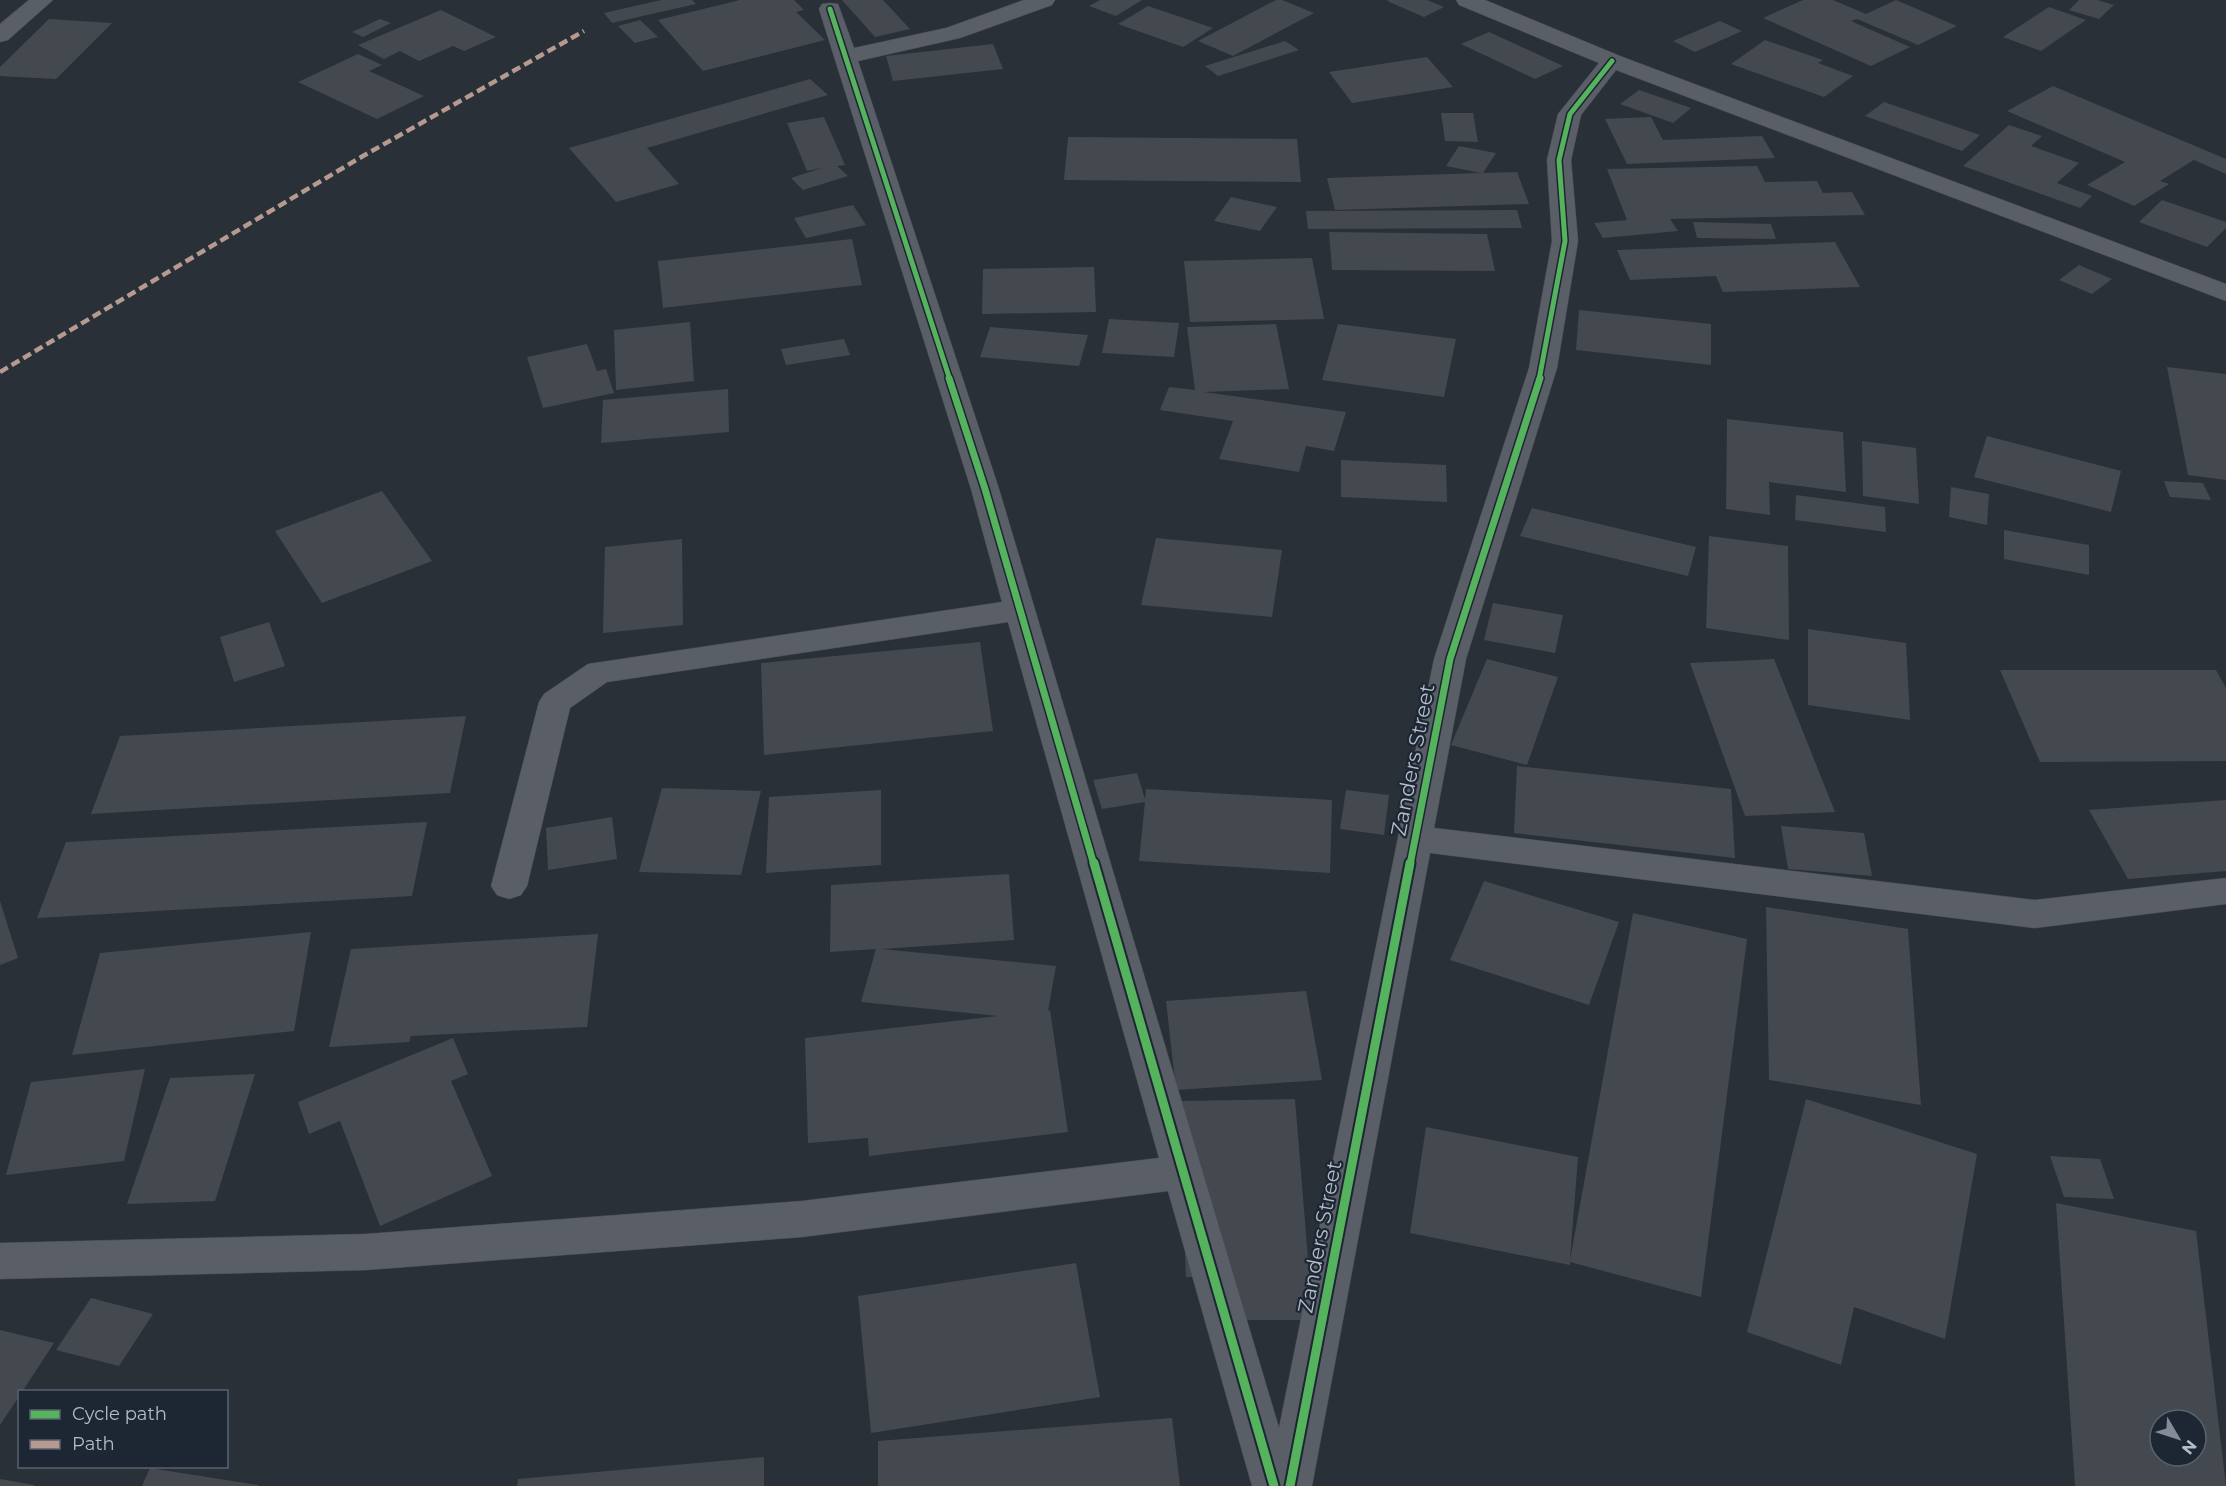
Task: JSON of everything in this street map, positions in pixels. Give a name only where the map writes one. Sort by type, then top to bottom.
[{"type":"street","points":[[0,35],[42,0]]},
{"type":"street","points":[[845,57],[952,33],[1044,0]]},
{"type":"street","points":[[1467,0],[1612,61],[2226,293]]},
{"type":"street","points":[[830,9],[985,489],[1274,1486]]},
{"type":"street","name":"Zanders Street","points":[[1290,1486],[1450,659],[1543,368],[1565,241],[1559,160],[1570,114],[1612,61]]},
{"type":"street","points":[[509,886],[555,702],[599,672],[1021,610]]},
{"type":"street","points":[[1416,839],[2035,914],[2226,891]]},
{"type":"street","points":[[0,1261],[366,1252],[814,1218],[1183,1172]]},
{"type":"building","points":[[661,0],[692,0],[696,4],[612,23],[604,13]]},
{"type":"building","points":[[740,0],[794,0],[804,10],[796,12],[825,40],[703,71],[658,20]]},
{"type":"building","points":[[842,0],[883,0],[910,29],[875,37]]},
{"type":"building","points":[[1100,0],[1142,0],[1116,16],[1089,6]]},
{"type":"building","points":[[1276,0],[1282,0],[1314,13],[1233,56],[1198,41]]},
{"type":"building","points":[[1427,0],[1444,7],[1424,17],[1387,1]]},
{"type":"building","points":[[1803,0],[1833,0],[1866,14],[1896,0],[1957,26],[1918,45],[1857,19],[1851,21],[1910,47],[1871,66],[1763,18]]},
{"type":"building","points":[[2079,0],[2098,0],[2114,5],[2099,19],[2069,10]]},
{"type":"building","points":[[1148,6],[1213,28],[1183,47],[1118,24]]},
{"type":"building","points":[[2049,7],[2086,20],[2041,51],[2003,37]]},
{"type":"building","points":[[441,10],[496,37],[464,51],[453,46],[419,61],[400,51],[384,59],[358,45]]},
{"type":"building","points":[[49,19],[112,23],[56,79],[0,76],[0,67]]},
{"type":"building","points":[[380,19],[391,23],[363,37],[352,32]]},
{"type":"building","points":[[640,20],[658,37],[635,43],[618,26]]},
{"type":"building","points":[[1720,21],[1742,31],[1695,52],[1673,41]]},
{"type":"building","points":[[1489,32],[1563,66],[1535,79],[1461,44]]},
{"type":"building","points":[[1765,40],[1823,60],[1818,63],[1853,76],[1824,97],[1731,64]]},
{"type":"building","points":[[1285,41],[1299,50],[1218,76],[1205,66]]},
{"type":"building","points":[[993,44],[1003,69],[893,81],[886,56]]},
{"type":"building","points":[[358,54],[382,65],[369,71],[424,96],[377,119],[298,82]]},
{"type":"building","points":[[1427,57],[1453,87],[1352,103],[1329,72]]},
{"type":"building","points":[[810,79],[828,95],[647,148],[679,184],[616,202],[569,148]]},
{"type":"building","points":[[2053,86],[2226,159],[2226,174],[2194,160],[2160,181],[2169,184],[2134,206],[2087,185],[2125,162],[2007,111]]},
{"type":"building","points":[[1639,90],[1691,108],[1673,123],[1620,104]]},
{"type":"building","points":[[1884,102],[1980,135],[1962,151],[1865,116]]},
{"type":"building","points":[[1441,113],[1473,113],[1478,142],[1445,141]]},
{"type":"building","points":[[824,117],[845,165],[837,166],[848,176],[803,190],[791,178],[822,168],[807,171],[787,123]]},
{"type":"building","points":[[1651,117],[1663,140],[1762,136],[1775,158],[1627,164],[1605,119]]},
{"type":"building","points":[[2009,125],[2042,136],[2031,146],[2079,163],[2057,183],[2092,196],[2080,208],[1963,166]]},
{"type":"building","points":[[1068,137],[1297,139],[1301,182],[1064,180]]},
{"type":"building","points":[[1459,146],[1496,153],[1483,173],[1517,172],[1529,204],[1335,210],[1327,178],[1481,173],[1446,166]]},
{"type":"building","points":[[1757,166],[1765,182],[1817,181],[1823,193],[1852,192],[1865,215],[1670,219],[1678,231],[1603,238],[1594,223],[1627,220],[1607,169]]},
{"type":"building","points":[[1231,197],[1277,207],[1260,231],[1214,221]]},
{"type":"building","points":[[2162,200],[2226,222],[2226,228],[2207,247],[2139,222]]},
{"type":"building","points":[[853,205],[866,225],[806,238],[794,218]]},
{"type":"building","points":[[1517,210],[1522,228],[1308,229],[1306,211]]},
{"type":"building","points":[[1693,222],[1771,224],[1776,239],[1697,238]]},
{"type":"building","points":[[1329,232],[1487,234],[1495,271],[1332,270]]},
{"type":"building","points":[[852,239],[862,285],[663,308],[658,261]]},
{"type":"building","points":[[1835,242],[1860,287],[1723,292],[1716,276],[1630,280],[1617,250]]},
{"type":"building","points":[[1312,258],[1324,319],[1190,322],[1184,261]]},
{"type":"building","points":[[2079,265],[2112,279],[2092,294],[2059,280]]},
{"type":"building","points":[[1094,267],[1096,312],[982,314],[983,269]]},
{"type":"building","points":[[1579,310],[1711,324],[1711,365],[1576,350]]},
{"type":"building","points":[[1109,319],[1179,323],[1174,357],[1102,353]]},
{"type":"building","points":[[690,322],[694,381],[616,390],[614,330]]},
{"type":"building","points":[[1276,324],[1289,389],[1204,392],[1346,412],[1334,451],[1306,446],[1299,472],[1219,459],[1233,421],[1160,410],[1169,387],[1195,390],[1187,327]]},
{"type":"building","points":[[1338,324],[1456,339],[1444,397],[1322,380]]},
{"type":"building","points":[[990,327],[1088,335],[1079,366],[980,357]]},
{"type":"building","points":[[844,339],[850,355],[786,365],[781,349]]},
{"type":"building","points":[[587,344],[597,371],[606,369],[614,393],[543,408],[527,357]]},
{"type":"building","points":[[2167,367],[2226,374],[2226,480],[2188,475]]},
{"type":"building","points":[[728,389],[729,432],[601,443],[603,400]]},
{"type":"building","points":[[1727,419],[1843,432],[1846,492],[1769,482],[1770,515],[1726,509]]},
{"type":"building","points":[[1987,436],[2121,471],[2111,512],[1974,477]]},
{"type":"building","points":[[1862,441],[1916,448],[1919,504],[1863,496]]},
{"type":"building","points":[[1341,460],[1446,465],[1447,502],[1341,497]]},
{"type":"building","points":[[2164,481],[2203,483],[2211,500],[2170,497]]},
{"type":"building","points":[[1951,487],[1989,494],[1987,525],[1949,517]]},
{"type":"building","points":[[382,491],[432,561],[322,603],[275,531]]},
{"type":"building","points":[[1796,495],[1885,507],[1886,532],[1795,520]]},
{"type":"building","points":[[1532,508],[1696,547],[1688,576],[1520,536]]},
{"type":"building","points":[[2004,530],[2089,545],[2089,575],[2004,559]]},
{"type":"building","points":[[1709,536],[1788,546],[1789,640],[1706,628]]},
{"type":"building","points":[[1156,538],[1282,550],[1272,617],[1141,605]]},
{"type":"building","points":[[682,539],[683,625],[603,633],[605,547]]},
{"type":"building","points":[[1493,603],[1563,615],[1555,653],[1484,640]]},
{"type":"building","points":[[269,622],[285,666],[234,682],[220,637]]},
{"type":"building","points":[[1808,629],[1906,643],[1910,720],[1808,705]]},
{"type":"building","points":[[980,642],[993,731],[764,755],[761,663]]},
{"type":"building","points":[[1487,659],[1558,677],[1527,765],[1451,745]]},
{"type":"building","points":[[1774,659],[1835,812],[1745,816],[1690,663]]},
{"type":"building","points":[[2000,670],[2216,670],[2226,688],[2226,761],[2040,762]]},
{"type":"building","points":[[466,716],[450,793],[91,814],[120,736]]},
{"type":"building","points":[[1517,766],[1731,789],[1735,858],[1514,833]]},
{"type":"building","points":[[1137,773],[1145,799],[1146,789],[1332,800],[1330,873],[1139,861],[1145,802],[1102,809],[1093,780]]},
{"type":"building","points":[[662,788],[761,791],[741,875],[639,872]]},
{"type":"building","points":[[881,790],[881,865],[766,873],[769,797]]},
{"type":"building","points":[[1346,790],[1389,795],[1384,835],[1340,829]]},
{"type":"building","points":[[2226,800],[2226,871],[2128,879],[2089,810]]},
{"type":"building","points":[[612,817],[617,859],[548,870],[546,828]]},
{"type":"building","points":[[427,822],[412,896],[37,918],[66,842]]},
{"type":"building","points":[[1781,826],[1864,833],[1872,876],[1788,869]]},
{"type":"building","points":[[1009,874],[1014,940],[881,949],[1056,966],[1048,1011],[1050,1010],[1068,1132],[869,1156],[868,1138],[808,1143],[805,1038],[998,1016],[861,1002],[876,949],[830,952],[831,885]]},
{"type":"building","points":[[1484,881],[1619,922],[1589,1005],[1450,960]]},
{"type":"building","points":[[0,901],[18,958],[0,965]]},
{"type":"building","points":[[1766,907],[1908,929],[1921,1105],[1769,1080]]},
{"type":"building","points":[[1633,913],[1747,939],[1701,1297],[1570,1262],[1570,1265],[1410,1233],[1426,1127],[1578,1157],[1570,1260]]},
{"type":"building","points":[[311,932],[294,1031],[72,1055],[100,953]]},
{"type":"building","points":[[598,934],[587,1027],[411,1036],[409,1042],[329,1047],[351,949]]},
{"type":"building","points":[[1306,991],[1322,1080],[1176,1090],[1166,1001]]},
{"type":"building","points":[[453,1038],[468,1074],[451,1081],[492,1176],[380,1226],[340,1121],[309,1134],[298,1102]]},
{"type":"building","points":[[145,1069],[124,1161],[6,1175],[31,1082]]},
{"type":"building","points":[[255,1074],[215,1201],[127,1204],[170,1078]]},
{"type":"building","points":[[1295,1099],[1313,1320],[1234,1320],[1232,1277],[1186,1277],[1179,1101]]},
{"type":"building","points":[[1806,1099],[1977,1154],[1945,1339],[1854,1307],[1841,1365],[1747,1332]]},
{"type":"building","points":[[2050,1156],[2100,1159],[2114,1199],[2064,1197]]},
{"type":"building","points":[[2056,1203],[2196,1231],[2226,1486],[2075,1486]]},
{"type":"building","points":[[1076,1263],[1100,1397],[871,1433],[858,1296]]},
{"type":"building","points":[[91,1298],[153,1314],[119,1366],[56,1350]]},
{"type":"building","points":[[0,1330],[54,1343],[23,1390],[18,1390],[18,1398],[0,1425]]},
{"type":"building","points":[[1172,1418],[1180,1486],[878,1486],[878,1441]]},
{"type":"building","points":[[764,1457],[764,1486],[517,1486],[518,1479]]},
{"type":"building","points":[[150,1468],[258,1485],[258,1486],[142,1486]]},
{"type":"building","points":[[0,1479],[34,1485],[34,1486],[0,1486]]},
{"type":"marked path","points":[[0,372],[363,156],[584,31]]},
{"type":"cycle path","points":[[830,9],[985,489],[1274,1486]]},
{"type":"cycle path","points":[[1290,1486],[1450,659],[1543,368],[1565,241],[1559,160],[1570,114],[1612,61]]}]
